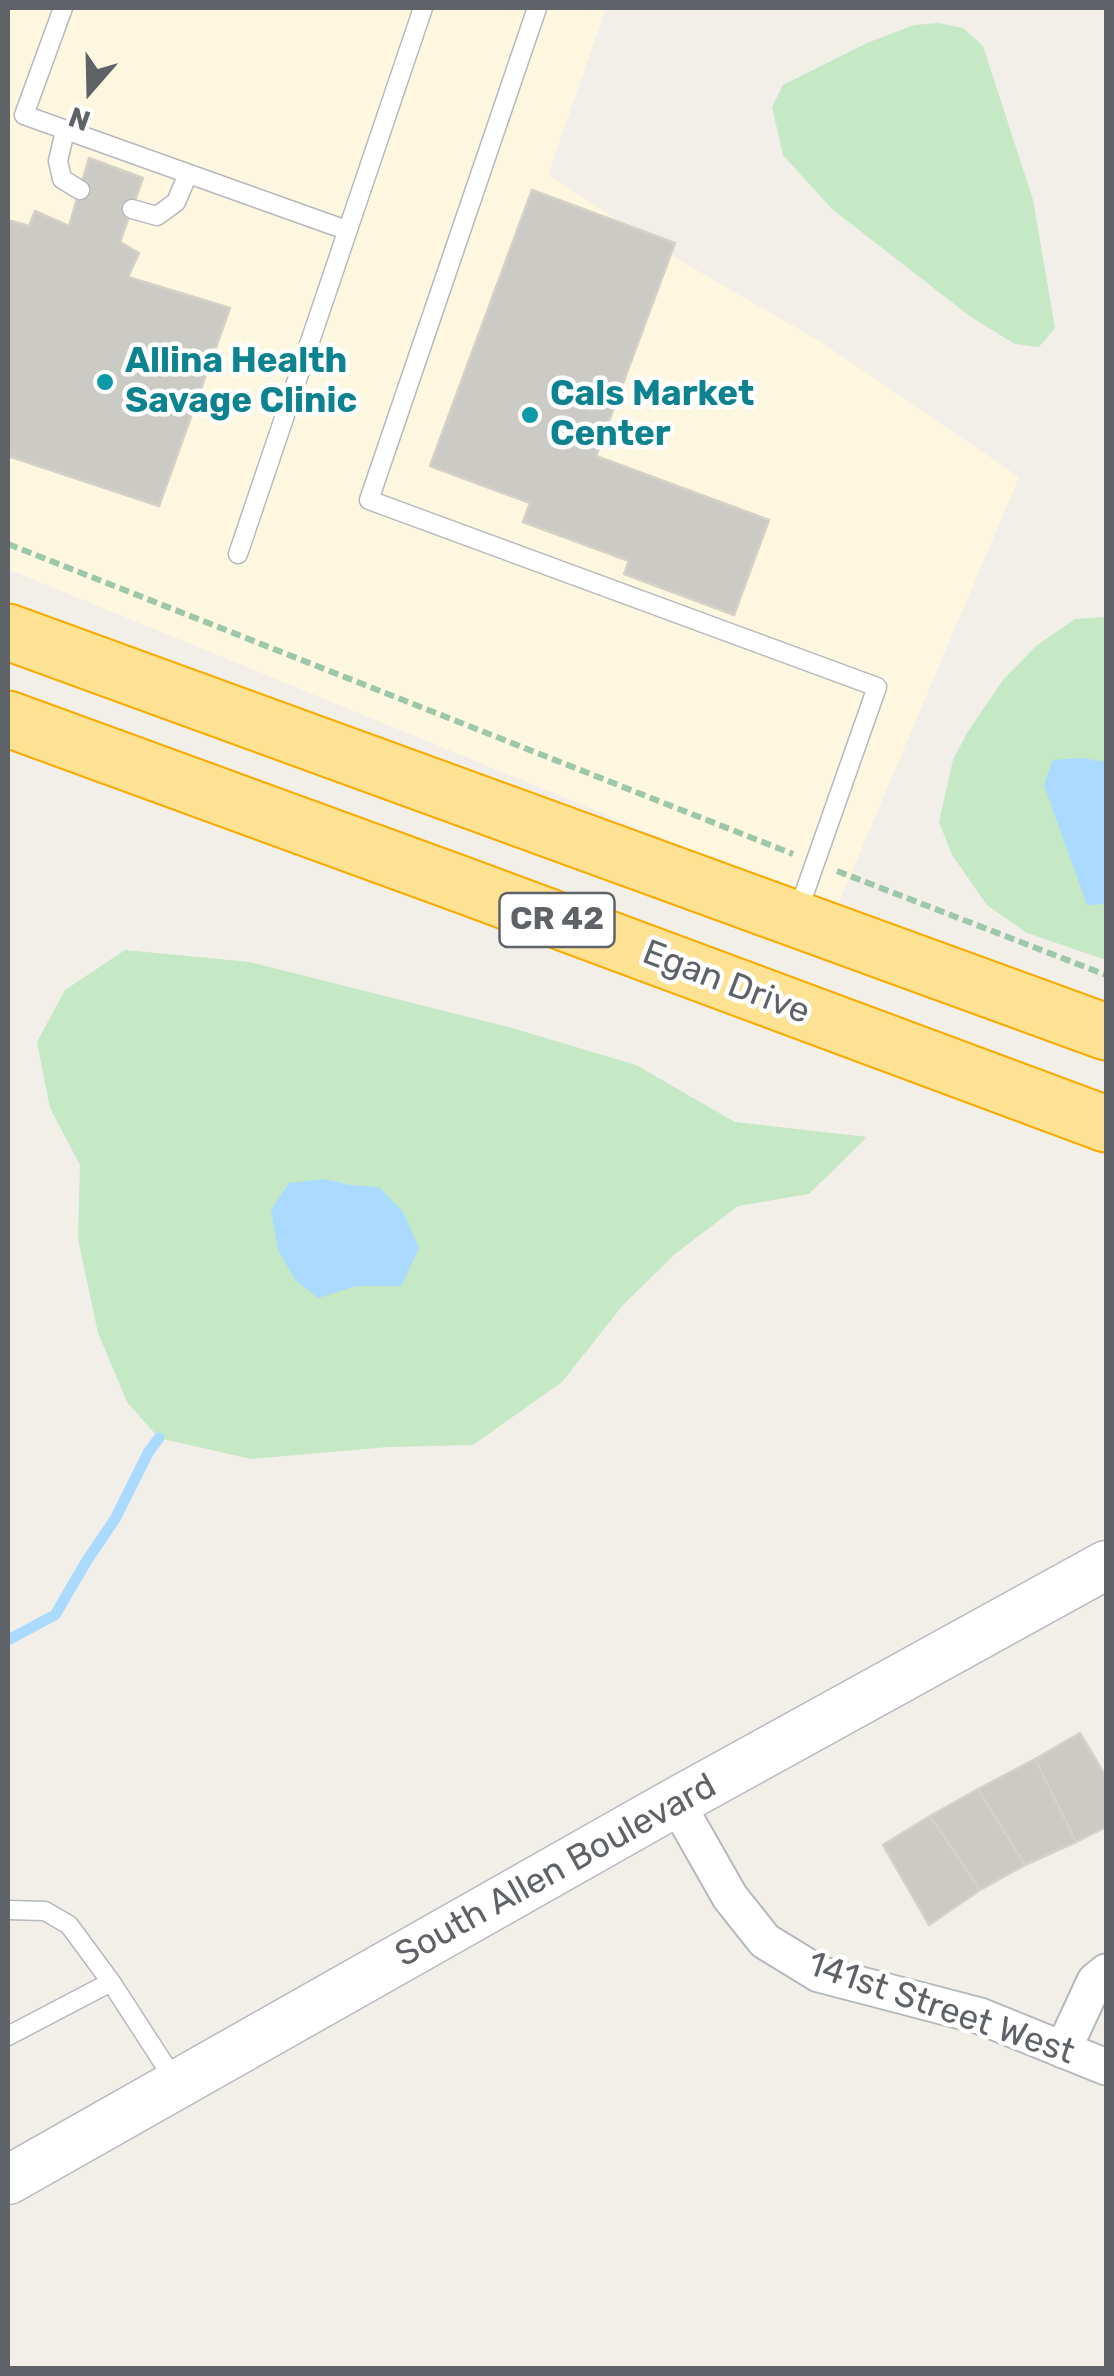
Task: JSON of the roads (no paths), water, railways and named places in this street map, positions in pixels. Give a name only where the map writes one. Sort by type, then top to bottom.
[{"type":"highway","name":"CR 42","points":[[8,632],[1106,1032]]},
{"type":"highway","name":"Egan Drive","points":[[8,719],[1098,1122]]},
{"type":"street","name":"South Allen Boulevard","points":[[8,2180],[676,1802],[1106,1565]]},
{"type":"street","name":"141st Street West","points":[[676,1802],[730,1897],[765,1941],[819,1974],[980,2016],[1106,2068]]},
{"type":"street","points":[[1063,2050],[1095,1981],[1106,1972]]},
{"type":"lane","points":[[63,8],[24,115],[346,230]]},
{"type":"lane","points":[[238,554],[424,8]]},
{"type":"lane","points":[[537,8],[369,500],[877,687],[795,919]]},
{"type":"lane","points":[[66,131],[58,161],[62,180],[80,190]]},
{"type":"lane","points":[[132,209],[156,216],[176,202],[188,174]]},
{"type":"lane","points":[[8,1910],[46,1911],[69,1925],[177,2084]]},
{"type":"lane","points":[[8,2036],[110,1982]]},
{"type":"water","points":[[1083,758],[1106,762],[1106,904],[1087,905],[1044,785],[1053,760]]},
{"type":"water","points":[[324,1179],[379,1187],[403,1212],[419,1248],[401,1286],[356,1286],[318,1298],[296,1281],[278,1250],[271,1210],[289,1183]]},
{"type":"waterway","points":[[8,1640],[55,1615],[115,1519],[159,1438]]},
{"type":"place","name":"Allina Health Savage Clinic","points":[[105,382]]},
{"type":"place","name":"Cals Market Center","points":[[530,415]]}]
